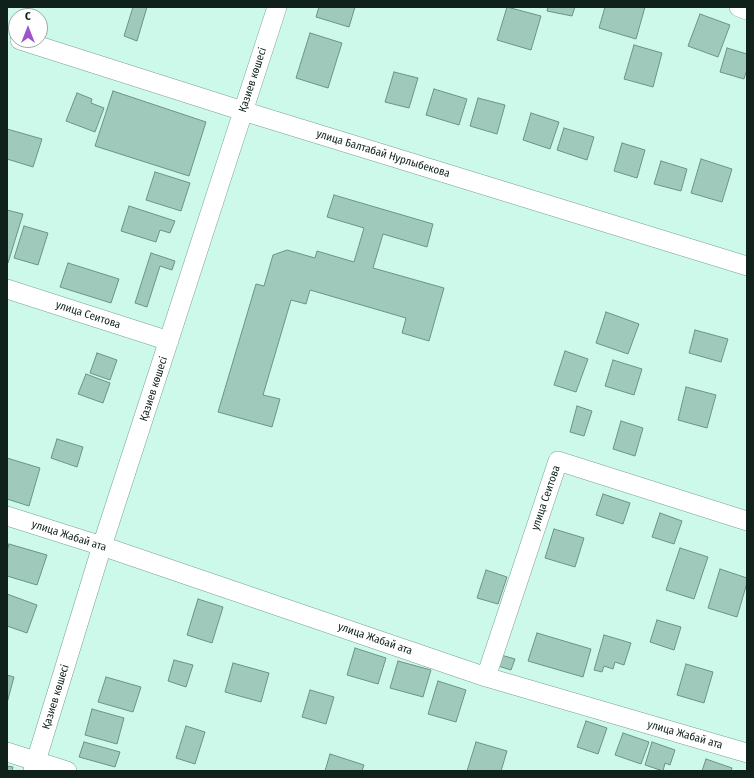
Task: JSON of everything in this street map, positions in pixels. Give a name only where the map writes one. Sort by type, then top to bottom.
[{"type":"street","name":"Қазиев көшесі","points":[[34,766],[102,546],[277,7]]},
{"type":"street","points":[[739,7],[747,10]]},
{"type":"street","name":"улица Балтабай Нурлыбекова","points":[[45,48],[243,111],[747,266]]},
{"type":"street","name":"улица Сеитова","points":[[7,289],[169,341]]},
{"type":"street","name":"улица Сеитова","points":[[486,677],[558,461],[747,521]]},
{"type":"street","name":"улица Жабай ата","points":[[7,516],[102,546],[486,677],[747,753]]},
{"type":"street","points":[[7,752],[34,766],[68,771]]},
{"type":"building","points":[[133,7],[147,7],[137,41],[124,36]]},
{"type":"building","points":[[319,7],[355,7],[349,27],[316,17]]},
{"type":"building","points":[[507,7],[541,16],[531,50],[497,40]]},
{"type":"building","points":[[548,7],[575,7],[572,16],[547,11]]},
{"type":"building","points":[[605,7],[645,7],[636,39],[599,28]]},
{"type":"building","points":[[700,14],[730,25],[718,57],[688,46]]},
{"type":"building","points":[[310,33],[342,43],[328,88],[296,78]]},
{"type":"building","points":[[634,45],[662,53],[653,87],[624,79]]},
{"type":"building","points":[[727,48],[747,54],[747,69],[744,79],[720,72]]},
{"type":"building","points":[[394,72],[418,78],[409,108],[385,102]]},
{"type":"building","points":[[434,89],[467,99],[459,125],[426,115]]},
{"type":"building","points":[[113,91],[206,122],[189,176],[95,146]]},
{"type":"building","points":[[77,93],[92,99],[91,103],[104,108],[95,132],[66,121]]},
{"type":"building","points":[[478,98],[505,105],[497,134],[470,126]]},
{"type":"building","points":[[531,113],[559,122],[550,149],[523,140]]},
{"type":"building","points":[[564,128],[594,137],[587,160],[557,150]]},
{"type":"building","points":[[7,129],[42,139],[33,167],[7,159]]},
{"type":"building","points":[[622,143],[645,150],[637,178],[614,171]]},
{"type":"building","points":[[701,159],[732,169],[722,202],[691,193]]},
{"type":"building","points":[[661,161],[687,169],[681,191],[654,184]]},
{"type":"building","points":[[155,172],[190,183],[181,211],[146,200]]},
{"type":"building","points":[[334,195],[433,224],[427,247],[383,234],[373,268],[444,288],[429,341],[402,333],[406,318],[310,290],[306,304],[291,300],[263,395],[280,399],[272,427],[218,412],[256,284],[264,286],[273,255],[287,250],[315,258],[317,251],[354,262],[364,228],[327,217]]},
{"type":"building","points":[[129,206],[175,221],[170,233],[160,230],[156,242],[121,231]]},
{"type":"building","points":[[7,210],[23,214],[8,263],[7,263]]},
{"type":"building","points":[[24,226],[48,233],[38,265],[14,258]]},
{"type":"building","points":[[151,253],[175,261],[172,270],[160,266],[147,307],[135,303]]},
{"type":"building","points":[[68,263],[119,279],[111,303],[60,287]]},
{"type":"building","points":[[606,312],[639,324],[628,354],[596,343]]},
{"type":"building","points":[[695,330],[728,339],[721,362],[689,353]]},
{"type":"building","points":[[565,351],[588,359],[576,392],[554,385]]},
{"type":"building","points":[[97,353],[117,360],[110,380],[90,373]]},
{"type":"building","points":[[613,360],[642,369],[634,395],[605,386]]},
{"type":"building","points":[[86,374],[110,383],[103,403],[78,394]]},
{"type":"building","points":[[686,387],[716,395],[707,428],[678,420]]},
{"type":"building","points":[[577,406],[592,411],[584,436],[570,432]]},
{"type":"building","points":[[621,421],[643,428],[635,456],[613,449]]},
{"type":"building","points":[[57,439],[83,447],[77,467],[51,458]]},
{"type":"building","points":[[7,458],[40,468],[29,506],[7,499]]},
{"type":"building","points":[[603,494],[630,503],[623,524],[596,515]]},
{"type":"building","points":[[660,513],[682,521],[674,544],[652,537]]},
{"type":"building","points":[[554,529],[584,538],[575,567],[545,558]]},
{"type":"building","points":[[9,544],[47,555],[37,585],[7,576],[7,551]]},
{"type":"building","points":[[680,548],[708,557],[694,599],[666,590]]},
{"type":"building","points":[[720,569],[747,578],[747,583],[737,617],[708,608]]},
{"type":"building","points":[[486,570],[507,577],[498,604],[477,598]]},
{"type":"building","points":[[7,594],[37,605],[27,633],[7,626]]},
{"type":"building","points":[[198,599],[223,607],[212,643],[187,635]]},
{"type":"building","points":[[657,620],[681,627],[674,650],[650,642]]},
{"type":"building","points":[[537,633],[591,649],[583,677],[528,661]]},
{"type":"building","points":[[604,635],[631,643],[624,665],[615,662],[613,669],[604,666],[602,672],[594,670]]},
{"type":"building","points":[[355,648],[386,658],[378,684],[347,675]]},
{"type":"building","points":[[501,655],[515,659],[511,670],[498,666]]},
{"type":"building","points":[[174,660],[193,665],[186,687],[168,681]]},
{"type":"building","points":[[398,661],[431,670],[423,697],[390,688]]},
{"type":"building","points":[[233,663],[269,673],[261,702],[225,692]]},
{"type":"building","points":[[686,664],[713,672],[704,703],[677,695]]},
{"type":"building","points":[[7,675],[14,677],[7,703]]},
{"type":"building","points":[[106,677],[141,687],[133,712],[98,702]]},
{"type":"building","points":[[438,681],[466,690],[456,722],[428,714]]},
{"type":"building","points":[[310,690],[334,697],[326,724],[302,717]]},
{"type":"building","points":[[92,709],[124,718],[117,744],[85,735]]},
{"type":"building","points":[[586,721],[607,728],[598,754],[577,747]]},
{"type":"building","points":[[186,726],[205,732],[195,764],[176,758]]},
{"type":"building","points":[[623,733],[649,742],[641,764],[615,755]]},
{"type":"building","points":[[84,742],[120,752],[115,767],[79,757]]},
{"type":"building","points":[[476,742],[507,751],[501,771],[467,771]]},
{"type":"building","points":[[652,742],[675,750],[670,765],[665,763],[663,771],[645,765]]},
{"type":"building","points":[[330,754],[364,765],[362,771],[325,771]]},
{"type":"building","points":[[706,759],[732,768],[731,771],[702,771]]},
{"type":"building","points":[[7,766],[13,767],[12,771],[7,771]]}]
